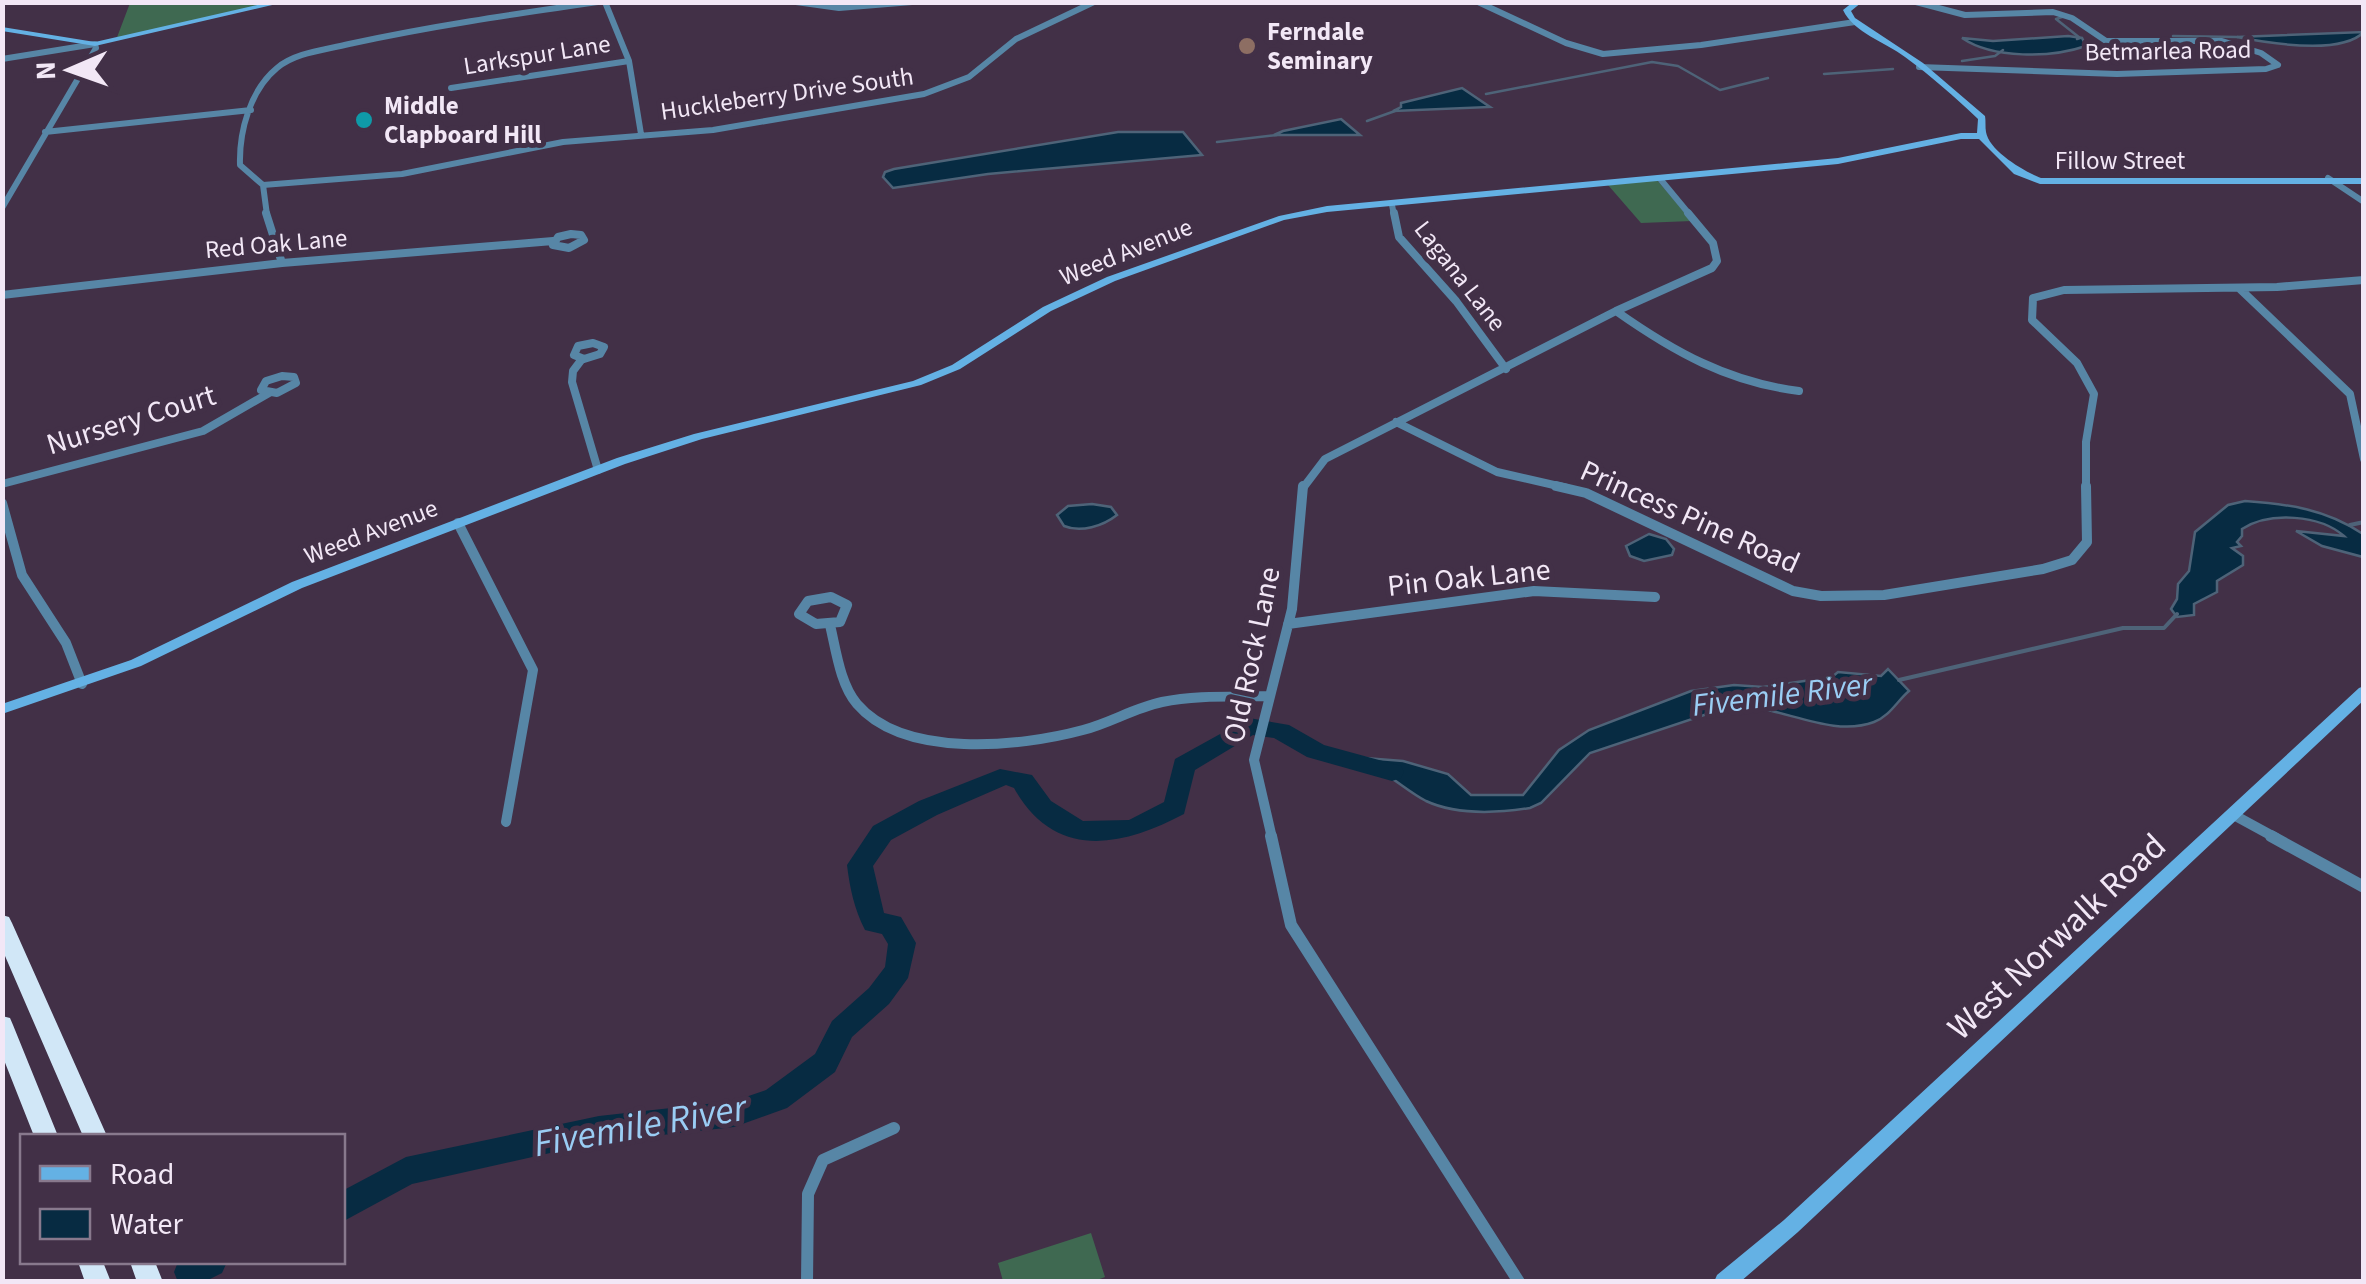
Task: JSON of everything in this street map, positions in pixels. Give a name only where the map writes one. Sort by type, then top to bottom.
[{"type":"highway","points":[[2,923],[94,1134]]},
{"type":"highway","points":[[2,1025],[45,1134]]},
{"type":"main road","points":[[2,29],[95,44],[282,2]]},
{"type":"main road","points":[[1854,22],[1847,12],[1858,2]]},
{"type":"main road","name":"Fillow Street","points":[[1854,22],[1901,50],[1982,118],[1982,136],[2017,172],[2044,182],[2328,178],[2364,181]]},
{"type":"main road","name":"Weed Avenue","points":[[2,709],[82,684],[175,646],[275,596],[598,470],[698,436],[917,382],[974,357],[1077,294],[1266,223],[1313,211],[1853,159],[1960,136],[1982,136]]},
{"type":"main road","name":"West Norwalk Road","points":[[1724,1282],[1791,1226],[2364,692]]},
{"type":"street","points":[[282,263],[263,202],[264,185],[240,165],[239,153],[251,110],[274,70],[308,54],[435,25],[602,2],[629,61],[641,134]]},
{"type":"street","points":[[796,2],[839,8],[912,2]]},
{"type":"street","name":"Huckleberry Drive South","points":[[264,185],[386,176],[563,142],[727,128],[924,94],[969,78],[1016,40],[1094,2]]},
{"type":"street","points":[[1478,2],[1566,43],[1603,54],[1701,45],[1854,22]]},
{"type":"street","name":"Betmarlea Road","points":[[1916,2],[1964,15],[2054,12],[2072,18],[2103,40],[2215,40],[2246,46],[2278,64],[2266,69],[2117,74],[1919,66]]},
{"type":"street","points":[[2,60],[95,44]]},
{"type":"street","points":[[2,208],[95,44]]},
{"type":"street","name":"Larkspur Lane","points":[[451,88],[629,61]]},
{"type":"street","points":[[45,132],[251,110]]},
{"type":"street","points":[[2328,178],[2364,202]]},
{"type":"street","name":"Old Rock Lane","points":[[1519,1282],[1290,925],[1254,760],[1297,582],[1303,483],[1308,474],[1325,458],[1396,422],[1616,311],[1700,276],[1717,261],[1713,243],[1661,180]]},
{"type":"street","name":"Lagana Lane","points":[[1392,205],[1399,237],[1456,301],[1506,369]]},
{"type":"street","name":"Red Oak Lane","points":[[2,296],[282,263],[553,241]]},
{"type":"street","name":"Princess Pine Road","points":[[1396,422],[1497,472],[1586,493],[1766,578],[1816,596],[1851,598],[2043,569],[2072,560],[2087,542],[2086,442],[2094,394],[2076,363],[2032,320],[2034,298],[2064,290],[2239,288],[2364,280]]},
{"type":"street","points":[[2239,288],[2350,394],[2364,458]]},
{"type":"street","points":[[1616,311],[1702,368],[1758,388],[1799,391]]},
{"type":"street","points":[[582,359],[573,371],[572,382],[598,470]]},
{"type":"street","name":"Nursery Court","points":[[2,484],[203,431],[269,394]]},
{"type":"street","points":[[2,503],[22,575],[66,644],[82,684]]},
{"type":"street","points":[[458,522],[533,670],[506,822]]},
{"type":"street","name":"Pin Oak Lane","points":[[1288,624],[1534,590],[1655,598]]},
{"type":"street","points":[[814,598],[840,600],[847,605],[846,615],[830,625],[804,619],[800,608],[814,598]]},
{"type":"street","points":[[830,625],[848,688],[859,706],[881,725],[924,739],[964,744],[1040,740],[1084,730],[1147,706],[1199,697],[1269,696]]},
{"type":"street","points":[[2232,814],[2364,887]]},
{"type":"street","points":[[807,1282],[808,1194],[824,1160],[894,1128]]},
{"type":"green space","points":[[130,3],[272,3],[116,40]]},
{"type":"green space","points":[[1657,180],[1692,221],[1641,223],[1608,185]]},
{"type":"green space","points":[[1091,1233],[1105,1277],[1092,1282],[1003,1281],[998,1263]]},
{"type":"water","points":[[2364,32],[2353,39],[2323,46],[2237,37]]},
{"type":"water","points":[[1962,38],[1993,41],[2082,38],[2086,46],[2056,53],[2006,53]]},
{"type":"water","points":[[1462,88],[1490,107],[1393,111],[1401,103]]},
{"type":"water","points":[[1341,119],[1360,135],[1274,135],[1283,131]]},
{"type":"water","points":[[1118,132],[1183,132],[1202,155],[988,174],[893,188],[883,177],[894,169]]},
{"type":"water","points":[[2245,501],[2291,506],[2335,519],[2363,534],[2363,557],[2322,546],[2296,531],[2344,536],[2322,524],[2294,518],[2253,523],[2242,529],[2237,542],[2241,546],[2232,548],[2243,556],[2243,565],[2217,581],[2217,592],[2194,604],[2194,615],[2177,617],[2171,609],[2177,599],[2178,584],[2189,571],[2195,532],[2228,505]]},
{"type":"water","points":[[1068,506],[1111,507],[1117,515],[1099,525],[1077,529],[1064,526],[1057,515]]},
{"type":"water","points":[[1649,534],[1666,539],[1674,549],[1672,555],[1644,561],[1630,556],[1626,546]]},
{"type":"water","points":[[1888,669],[1909,691],[1874,722],[1857,726],[1821,724],[1731,706],[1590,753],[1541,803],[1530,808],[1477,812],[1438,806],[1365,764],[1366,758],[1403,761],[1448,774],[1471,795],[1523,795],[1559,750],[1589,730],[1691,691],[1734,685],[1763,687],[1832,677],[1838,672],[1881,676]]},
{"type":"waterway","points":[[2062,17],[2056,19],[2080,38],[2077,39]]},
{"type":"waterway","points":[[2173,36],[2238,37]]},
{"type":"waterway","points":[[1962,61],[1995,56],[2003,50]]},
{"type":"waterway","points":[[1486,94],[1652,62],[1678,66],[1720,90],[1768,78]]},
{"type":"waterway","points":[[1824,74],[1893,69]]},
{"type":"waterway","points":[[1367,121],[1395,111]]},
{"type":"waterway","points":[[1217,142],[1277,135]]},
{"type":"waterway","name":"Fivemile River","points":[[2350,525],[2364,522]]},
{"type":"waterway","name":"Fivemile River","points":[[1899,680],[2123,628],[2164,628],[2177,614]]},
{"type":"waterway","name":"Fivemile River","points":[[1008,777],[1023,781],[1031,796],[1054,818],[1083,830],[1115,832],[1137,827],[1175,807],[1184,765],[1249,726],[1281,731],[1316,751],[1392,772]]},
{"type":"waterway","name":"Fivemile River","points":[[345,1206],[406,1171],[599,1129],[734,1114],[776,1099],[825,1063],[842,1029],[879,996],[898,970],[902,943],[891,925],[875,922],[866,904],[860,865],[882,833],[928,808],[1000,778]]},
{"type":"waterway","name":"Fivemile River","points":[[190,1272],[207,1264]]},
{"type":"place","name":"Ferndale Seminary","points":[[1247,46]]},
{"type":"place","name":"Middle Clapboard Hill","points":[[364,120]]}]
